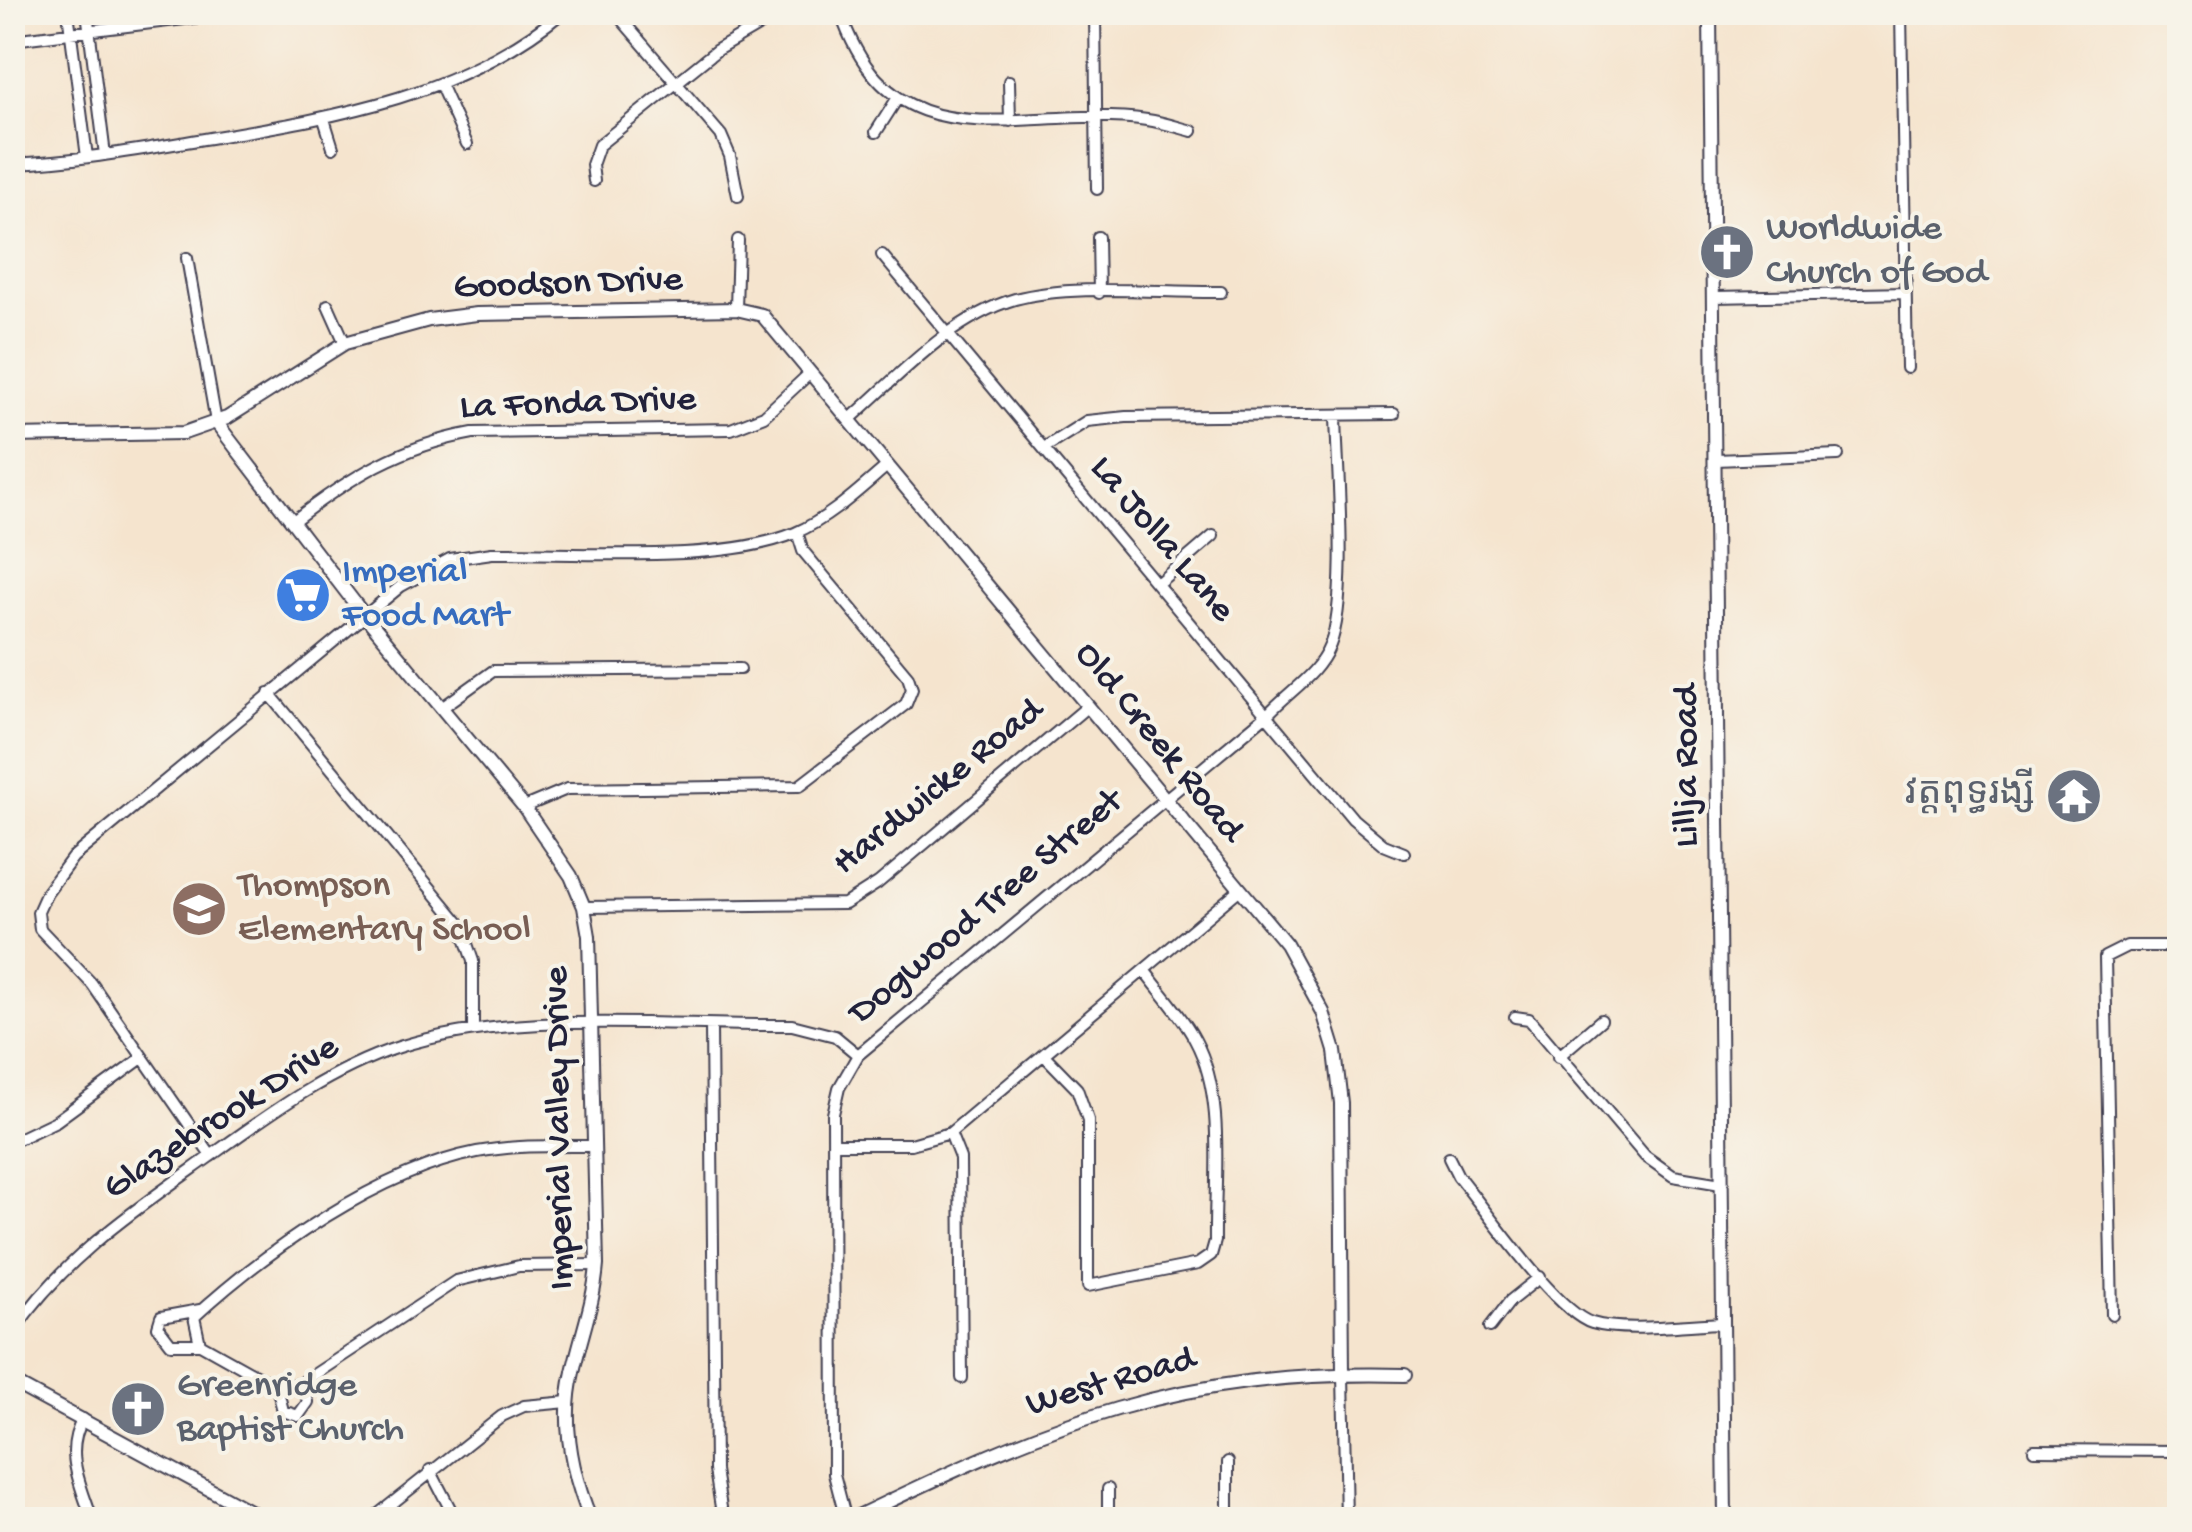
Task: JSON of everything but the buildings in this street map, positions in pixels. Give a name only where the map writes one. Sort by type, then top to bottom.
[{"type":"street","points":[[68,12],[87,157]]},
{"type":"street","points":[[87,12],[105,155]]},
{"type":"street","points":[[12,40],[242,12]]},
{"type":"street","points":[[12,164],[105,155],[370,109],[495,59],[563,12]]},
{"type":"street","points":[[615,12],[721,134],[738,196]]},
{"type":"street","points":[[594,181],[592,165],[599,145],[718,50],[782,12]]},
{"type":"street","points":[[840,12],[862,62],[896,98],[935,118],[1146,120],[1192,131]]},
{"type":"street","points":[[1094,12],[1097,188]]},
{"type":"street","name":"Lillja Road","points":[[1710,12],[1725,1520]]},
{"type":"street","points":[[1902,12],[1907,368]]},
{"type":"street","points":[[1009,81],[1010,121]]},
{"type":"street","points":[[440,84],[467,144]]},
{"type":"street","points":[[876,132],[896,98]]},
{"type":"street","points":[[324,119],[333,148]]},
{"type":"street","points":[[1098,236],[1099,293]]},
{"type":"street","points":[[736,309],[738,240]]},
{"type":"street","name":"La Jolla Lane","points":[[882,254],[1366,831],[1404,853]]},
{"type":"street","name":"Imperial Valley Drive","points":[[186,258],[216,422],[365,615],[524,807],[560,855],[584,907],[597,1265],[593,1308],[578,1352],[568,1402],[574,1464],[591,1520]]},
{"type":"street","points":[[849,420],[951,332],[1014,300],[1099,293],[1221,292]]},
{"type":"street","points":[[1714,297],[1906,293]]},
{"type":"street","points":[[328,305],[346,343]]},
{"type":"street","name":"Goodson Drive","points":[[12,436],[162,435],[216,422],[346,343],[429,320],[476,314],[736,309]]},
{"type":"street","name":"Old Creek Road","points":[[736,309],[762,315],[1286,944],[1323,1012],[1335,1051],[1342,1103],[1343,1374]]},
{"type":"street","name":"La Fonda Drive","points":[[292,522],[348,478],[403,450],[473,433],[731,429],[764,416],[810,374]]},
{"type":"street","points":[[1044,448],[1087,421],[1107,419],[1394,414]]},
{"type":"street","name":"Dogwood Tree Street","points":[[848,1520],[834,1474],[833,1144],[840,1088],[858,1055],[1269,713],[1318,666],[1330,644],[1338,609],[1336,415]]},
{"type":"street","points":[[1716,460],[1838,456]]},
{"type":"street","points":[[212,1156],[92,984],[40,929],[38,912],[73,856],[269,692],[430,569],[473,554],[730,550],[797,532],[843,504],[887,466]]},
{"type":"street","points":[[524,807],[567,789],[799,786],[906,704],[912,689],[908,677],[803,551],[797,532]]},
{"type":"street","points":[[1157,584],[1213,536]]},
{"type":"street","points":[[443,707],[493,671],[740,669]]},
{"type":"street","points":[[269,692],[460,924],[470,943],[473,1030]]},
{"type":"street","name":"Hardwicke Road","points":[[584,907],[845,904],[878,883],[1088,706]]},
{"type":"street","points":[[833,1144],[911,1144],[950,1134],[1239,890]]},
{"type":"street","points":[[2112,1315],[2105,957],[2127,946],[2180,946]]},
{"type":"street","points":[[1044,1055],[1077,1090],[1088,1120],[1088,1286],[1198,1264],[1210,1255],[1215,1240],[1213,1096],[1206,1067],[1188,1028],[1144,970]]},
{"type":"street","points":[[1514,1017],[1528,1020],[1655,1164],[1692,1182],[1721,1184]]},
{"type":"street","points":[[1558,1057],[1601,1020]]},
{"type":"street","name":"Glazebrook Drive","points":[[12,1333],[33,1303],[109,1228],[331,1077],[397,1048],[473,1030],[792,1025],[835,1036],[858,1055]]},
{"type":"street","points":[[711,1026],[716,1470],[723,1520]]},
{"type":"street","points":[[12,1142],[56,1120],[142,1058]]},
{"type":"street","points":[[950,1134],[960,1158],[962,1378]]},
{"type":"street","points":[[200,1344],[194,1317],[201,1310],[301,1235],[404,1173],[479,1152],[593,1146]]},
{"type":"street","points":[[1449,1158],[1458,1176],[1540,1277],[1569,1310],[1590,1323],[1723,1324]]},
{"type":"street","points":[[201,1310],[161,1317],[158,1327],[170,1344],[200,1344],[277,1387],[303,1382],[456,1281],[519,1266],[597,1265]]},
{"type":"street","points":[[1490,1327],[1510,1301],[1540,1277]]},
{"type":"street","points":[[1343,1374],[1346,1520]]},
{"type":"street","name":"West Road","points":[[848,1520],[1015,1442],[1132,1402],[1225,1383],[1343,1374],[1405,1375]]},
{"type":"street","points":[[12,1382],[266,1520]]},
{"type":"street","points":[[277,1387],[282,1411],[298,1416],[308,1402],[303,1382]]},
{"type":"street","points":[[371,1520],[502,1416],[524,1406],[568,1402]]},
{"type":"street","points":[[83,1419],[72,1438],[73,1458],[92,1520]]},
{"type":"street","points":[[2034,1450],[2180,1451]]},
{"type":"street","points":[[1228,1462],[1228,1520]]},
{"type":"street","points":[[430,1470],[456,1520]]},
{"type":"street","points":[[1108,1489],[1108,1520]]},
{"type":"place","name":"Worldwide Church of God","points":[[1727,252]]},
{"type":"place","name":"Imperial Food Mart","points":[[303,595]]},
{"type":"place","name":"វត្តពុទ្ធរង្សី","points":[[2074,796]]},
{"type":"place","name":"Thompson Elementary School","points":[[199,909]]},
{"type":"place","name":"Greenridge Baptist Church","points":[[138,1409]]}]
